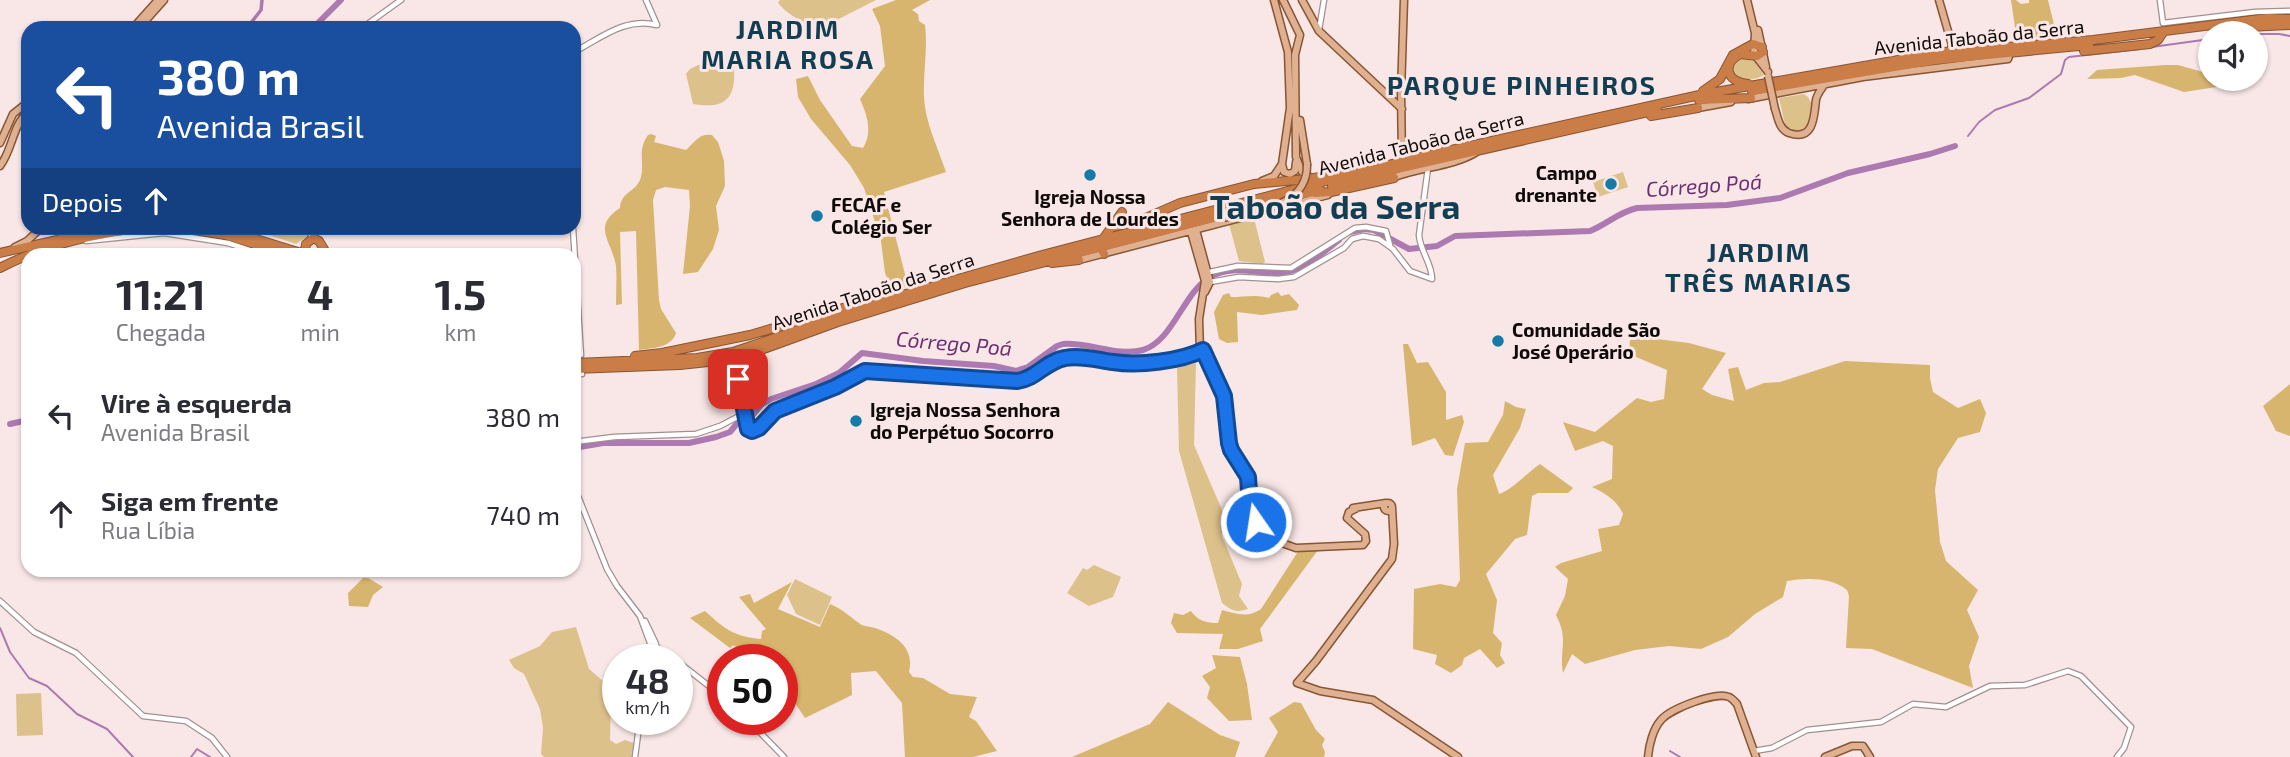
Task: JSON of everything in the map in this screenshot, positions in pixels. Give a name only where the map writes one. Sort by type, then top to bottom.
[{"type":"highway","name":"Avenida Taboão da Serra","points":[[2238,21],[2290,19]]},
{"type":"highway","name":"Avenida Taboão da Serra","points":[[581,366],[719,361],[749,355],[826,326],[965,283],[1309,193],[1331,192],[1552,126],[1758,84],[1951,56],[2029,51],[2198,25]]},
{"type":"highway","name":"Avenida Taboão da Serra","points":[[2268,25],[2290,26]]},
{"type":"highway","name":"Avenida Taboão da Serra","points":[[581,366],[697,358],[753,347],[803,327],[908,293],[1102,246],[1133,232],[1369,170],[1399,171],[1569,129],[1608,125],[1698,104],[1951,56],[2010,52],[2161,31]]},
{"type":"highway","points":[[1758,50],[1737,56],[1731,61],[1729,71],[1736,82],[1758,84]]},
{"type":"highway","points":[[1686,98],[1711,88],[1720,79],[1733,55],[1758,50]]},
{"type":"highway","points":[[1863,77],[1891,67]]},
{"type":"highway","points":[[1698,104],[1751,98]]},
{"type":"highway","points":[[1102,246],[1122,212],[1128,223],[1141,220],[1172,205],[1254,184],[1369,170]]},
{"type":"highway","points":[[1133,232],[1192,200]]},
{"type":"highway","points":[[0,253],[37,240],[67,235]]},
{"type":"highway","points":[[37,240],[75,241],[98,235]]},
{"type":"highway","points":[[217,235],[267,248]]},
{"type":"highway","points":[[237,235],[268,248]]},
{"type":"highway","points":[[306,248],[312,238],[317,239],[321,246]]},
{"type":"highway","points":[[0,262],[21,250]]},
{"type":"highway","points":[[0,268],[21,252]]},
{"type":"highway","points":[[1039,262],[1079,260]]},
{"type":"highway","points":[[958,291],[965,283]]},
{"type":"highway","points":[[581,365],[663,353],[764,331],[852,304],[908,293]]},
{"type":"highway","points":[[764,331],[811,312]]},
{"type":"main road","points":[[139,21],[158,0]]},
{"type":"main road","points":[[145,21],[164,0]]},
{"type":"main road","points":[[1275,0],[1289,60],[1290,108],[1282,164],[1284,172],[1294,173],[1297,105],[1295,55],[1300,34],[1283,0]]},
{"type":"main road","points":[[1302,0],[1311,21],[1319,31],[1403,111]]},
{"type":"main road","points":[[1399,171],[1403,111],[1401,95],[1404,0]]},
{"type":"main road","points":[[1749,0],[1758,50],[1768,74],[1779,122],[1785,131],[1799,134],[1807,131],[1814,121],[1814,88]]},
{"type":"main road","points":[[1939,0],[1951,56]]},
{"type":"main road","points":[[1281,30],[1285,21],[1296,23]]},
{"type":"main road","points":[[1751,98],[1814,88],[1951,56],[2010,52]]},
{"type":"main road","points":[[1814,99],[1824,85]]},
{"type":"main road","points":[[1803,90],[1814,99]]},
{"type":"main road","points":[[1389,96],[1401,95]]},
{"type":"main road","points":[[1196,230],[1224,218],[1279,204],[1292,198],[1303,185],[1307,164],[1297,105]]},
{"type":"main road","points":[[0,143],[14,113],[21,108]]},
{"type":"main road","points":[[0,166],[21,121]]},
{"type":"main road","points":[[1079,260],[1102,246],[1196,230],[1399,171],[1464,159],[1480,150]]},
{"type":"main road","points":[[0,155],[8,153]]},
{"type":"main road","points":[[1296,157],[1303,174],[1315,178]]},
{"type":"main road","points":[[1254,184],[1274,176],[1282,164]]},
{"type":"main road","points":[[1196,230],[1206,278],[1200,307],[1202,353],[1213,370],[1226,402],[1231,450],[1248,477],[1253,517],[1266,533],[1286,545],[1311,548],[1363,545],[1366,541],[1365,534],[1347,518],[1349,512],[1357,508]]},
{"type":"main road","points":[[1354,545],[1361,539],[1361,534],[1345,519],[1346,509],[1375,504],[1387,507],[1393,526],[1394,551],[1389,563],[1297,683],[1320,691],[1373,700],[1458,757]]},
{"type":"main road","points":[[1647,757],[1654,734],[1664,716],[1681,706],[1723,696],[1731,698],[1737,704],[1755,754]]},
{"type":"main road","points":[[1825,757],[1856,745],[1863,746],[1870,757]]},
{"type":"street","points":[[370,21],[401,0]]},
{"type":"street","points":[[581,48],[626,24],[657,25],[646,0]]},
{"type":"street","points":[[1319,31],[1324,0]]},
{"type":"street","points":[[2160,0],[2161,31]]},
{"type":"street","points":[[2223,21],[2282,9],[2290,11]]},
{"type":"street","points":[[1206,278],[1238,266],[1292,268],[1355,228],[1366,227],[1386,233],[1390,245],[1410,271],[1432,279],[1431,267],[1419,235],[1428,167]]},
{"type":"street","points":[[75,241],[142,235]]},
{"type":"street","points":[[177,235],[243,248]]},
{"type":"street","points":[[298,248],[314,235]]},
{"type":"street","points":[[321,246],[322,235]]},
{"type":"street","points":[[1206,278],[1294,277],[1344,248],[1352,239],[1363,236],[1379,239],[1390,245]]},
{"type":"street","points":[[302,248],[305,242]]},
{"type":"street","points":[[1335,251],[1352,250]]},
{"type":"street","points":[[719,361],[736,365],[749,431],[759,428],[775,411],[835,387],[863,372],[874,370],[1017,381],[1029,379],[1054,360],[1068,357],[1118,363],[1170,362],[1202,353]]},
{"type":"street","points":[[581,441],[696,433],[720,426],[745,414]]},
{"type":"street","points":[[581,503],[607,569],[655,644]]},
{"type":"street","points":[[581,505],[585,512]]},
{"type":"street","points":[[0,601],[34,632],[76,653],[143,716],[186,721],[208,734],[227,757]]},
{"type":"street","points":[[1755,754],[1812,729],[1881,722],[1913,704],[1946,707],[1990,686],[2025,685],[2068,671],[2081,676],[2131,727],[2117,757]]},
{"type":"street","points":[[693,673],[707,684]]},
{"type":"street","points":[[635,757],[638,735]]},
{"type":"street","points":[[763,735],[784,757]]},
{"type":"shaded area","points":[[780,0],[876,0],[827,25],[813,25],[788,12],[778,3]]},
{"type":"shaded area","points":[[896,0],[930,0],[912,10],[925,25],[925,106],[946,172],[884,192],[908,286],[891,288],[885,273],[881,241],[864,188],[850,165],[811,119],[798,97],[796,79],[808,76],[820,100],[852,146],[863,148],[868,130],[867,117],[860,99],[885,66],[880,26],[872,9]]},
{"type":"shaded area","points":[[2011,0],[2021,4],[2029,3],[2029,0],[2048,0],[2057,37],[2017,41]]},
{"type":"shaded area","points":[[717,56],[734,69],[730,95],[720,104],[693,104],[686,74],[690,69]]},
{"type":"shaded area","points":[[1738,58],[1754,61],[1764,75],[1742,81],[1732,75],[1731,64]]},
{"type":"shaded area","points":[[2178,65],[2198,71],[2198,90],[2184,92],[2135,75],[2087,79],[2097,70]]},
{"type":"shaded area","points":[[1804,94],[1814,108],[1809,126],[1797,132],[1785,125],[1779,98]]},
{"type":"shaded area","points":[[651,134],[656,136],[654,142],[686,150],[700,137],[712,135],[718,142],[724,161],[725,186],[716,206],[719,230],[713,249],[698,272],[683,274],[690,206],[689,190],[665,187],[656,190],[653,200],[659,300],[661,309],[676,333],[666,344],[639,350],[636,231],[620,232],[622,304],[616,305],[616,266],[605,228],[611,215],[620,208],[625,195],[640,180],[644,141]]},
{"type":"shaded area","name":"Campo drenante","points":[[1623,172],[1628,187],[1598,197],[1593,182]]},
{"type":"shaded area","points":[[1254,218],[1265,262],[1262,264],[1239,261],[1229,224]]},
{"type":"shaded area","points":[[269,235],[309,235],[296,244]]},
{"type":"shaded area","points":[[1278,292],[1281,296],[1289,294],[1299,305],[1297,310],[1262,315],[1237,312],[1238,342],[1227,343],[1219,339],[1214,312],[1223,295],[1229,293],[1231,297],[1269,298]]},
{"type":"shaded area","points":[[1649,338],[1689,343],[1726,353],[1702,389],[1712,395],[1734,401],[1728,369],[1738,367],[1746,390],[1845,361],[1930,365],[1933,392],[1958,408],[1980,399],[1986,413],[1980,432],[1958,438],[1938,469],[1935,490],[1940,542],[1946,561],[1978,590],[1967,610],[1979,637],[1969,666],[1973,688],[1872,649],[1846,648],[1849,596],[1847,590],[1834,583],[1810,579],[1787,581],[1783,597],[1755,614],[1728,637],[1701,649],[1669,646],[1635,650],[1585,664],[1572,654],[1563,673],[1563,638],[1556,615],[1565,596],[1568,579],[1555,567],[1602,551],[1598,529],[1619,525],[1623,514],[1617,504],[1592,487],[1612,479],[1613,446],[1603,441],[1575,451],[1563,422],[1595,432],[1637,398],[1651,402],[1664,399],[1667,370],[1629,354],[1630,340]]},
{"type":"shaded area","points":[[1403,344],[1408,344],[1417,363],[1428,362],[1446,392],[1446,420],[1462,415],[1464,422],[1453,456],[1445,455],[1435,438],[1412,446]]},
{"type":"shaded area","points":[[1196,363],[1194,445],[1229,526],[1221,534],[1242,584],[1239,596],[1248,609],[1244,610],[1237,611],[1222,603],[1179,451],[1177,368]]},
{"type":"shaded area","points":[[2290,384],[2290,436],[2276,431],[2263,406]]},
{"type":"shaded area","points":[[1505,401],[1526,409],[1520,428],[1493,475],[1499,494],[1540,464],[1573,488],[1568,493],[1538,493],[1532,496],[1527,535],[1515,539],[1486,574],[1497,600],[1493,633],[1502,643],[1500,655],[1505,663],[1497,668],[1480,649],[1464,658],[1462,665],[1451,673],[1435,664],[1437,655],[1413,649],[1414,589],[1440,584],[1456,587],[1460,580],[1457,489],[1465,443],[1488,442],[1503,415]]},
{"type":"shaded area","points":[[1299,550],[1318,550],[1260,629],[1263,641],[1238,649],[1219,649],[1223,634],[1177,633],[1171,623],[1174,613],[1183,615],[1191,611],[1203,621],[1218,623],[1222,610],[1247,614],[1261,609]]},
{"type":"shaded area","points":[[1094,565],[1121,577],[1113,597],[1089,606],[1067,593],[1083,568],[1087,570]]},
{"type":"shaded area","points":[[363,578],[383,587],[373,595],[368,607],[349,606],[348,593]]},
{"type":"shaded area","points":[[795,579],[832,597],[820,625],[796,614],[787,595]]},
{"type":"shaded area","points":[[792,582],[778,609],[820,627],[830,604],[864,626],[883,631],[897,639],[909,656],[909,672],[913,677],[923,678],[950,694],[977,697],[969,717],[976,721],[997,751],[973,757],[905,757],[902,703],[876,671],[851,673],[852,695],[805,718],[798,708],[798,644],[725,644],[690,618],[705,611],[730,631],[761,639],[762,631],[766,629],[739,597],[750,594],[754,603]]},
{"type":"shaded area","points":[[576,627],[589,669],[602,680],[602,735],[610,735],[610,740],[616,744],[625,740],[634,743],[632,757],[544,757],[541,754],[543,728],[540,709],[524,674],[514,668],[509,660],[540,646],[552,632]]},
{"type":"shaded area","points":[[1212,655],[1240,657],[1252,720],[1229,721],[1207,698],[1210,687],[1202,676],[1216,668]]},
{"type":"shaded area","points":[[41,693],[43,735],[17,736],[16,694]]},
{"type":"shaded area","points":[[1168,702],[1220,735],[1240,742],[1235,757],[1072,757],[1150,724]]},
{"type":"shaded area","points":[[1294,702],[1301,703],[1316,730],[1325,739],[1322,745],[1324,757],[1264,757],[1278,732],[1269,718]]},
{"type":"waterway","points":[[252,21],[261,10],[262,0]]},
{"type":"waterway","points":[[320,21],[341,0]]},
{"type":"waterway","name":"Córrego Poá","points":[[2268,34],[2290,36]]},
{"type":"waterway","name":"Córrego Poá","points":[[2152,47],[2198,41]]},
{"type":"waterway","name":"Córrego Poá","points":[[1968,136],[1979,122],[1995,110],[2029,98],[2061,74],[2065,60],[2069,57],[2140,49]]},
{"type":"waterway","name":"Córrego Poá","points":[[1350,232],[1374,230],[1409,249],[1437,246],[1455,236],[1590,231],[1624,212],[1637,208],[1727,205],[1780,198],[1848,173],[1955,146]]},
{"type":"waterway","name":"Córrego Poá","points":[[581,447],[603,443],[689,443],[716,437],[730,432],[740,420],[752,416],[761,405],[771,399],[839,373],[862,353],[994,366],[1016,371],[1028,367],[1063,344],[1124,352],[1143,350],[1162,337],[1192,294],[1210,277],[1235,270],[1287,272],[1311,261],[1339,240]]},
{"type":"waterway","name":"Córrego Poá","points":[[10,424],[21,422]]},
{"type":"waterway","points":[[0,628],[10,652],[29,678],[47,686],[77,714],[107,729],[133,757]]},
{"type":"waterway","points":[[191,757],[197,749],[210,757]]},
{"type":"waterway","points":[[1670,751],[1680,757]]},
{"type":"place","name":"Igreja Nossa Senhora de Lourdes","points":[[1090,175]]},
{"type":"place","name":"Campo drenante","points":[[1611,184]]},
{"type":"place","name":"FECAF e Colégio Ser","points":[[817,216]]},
{"type":"place","name":"Comunidade São José Operário","points":[[1498,341]]},
{"type":"place","name":"Igreja Nossa Senhora do Perpétuo Socorro","points":[[856,421]]},
{"type":"district","name":"JARDIM MARIA ROSA","points":[[788,45]]},
{"type":"district","name":"PARQUE PINHEIROS","points":[[1522,86]]},
{"type":"district","name":"Taboão da Serra","points":[[1335,207]]},
{"type":"district","name":"JARDIM TRÊS MARIAS","points":[[1759,268]]},
{"type":"route","points":[[738,379],[748,429],[752,431],[759,428],[775,411],[869,370],[1017,381],[1029,379],[1054,360],[1068,357],[1135,363],[1168,360],[1203,350],[1224,396],[1229,443],[1248,477],[1250,506],[1256,522]]}]
